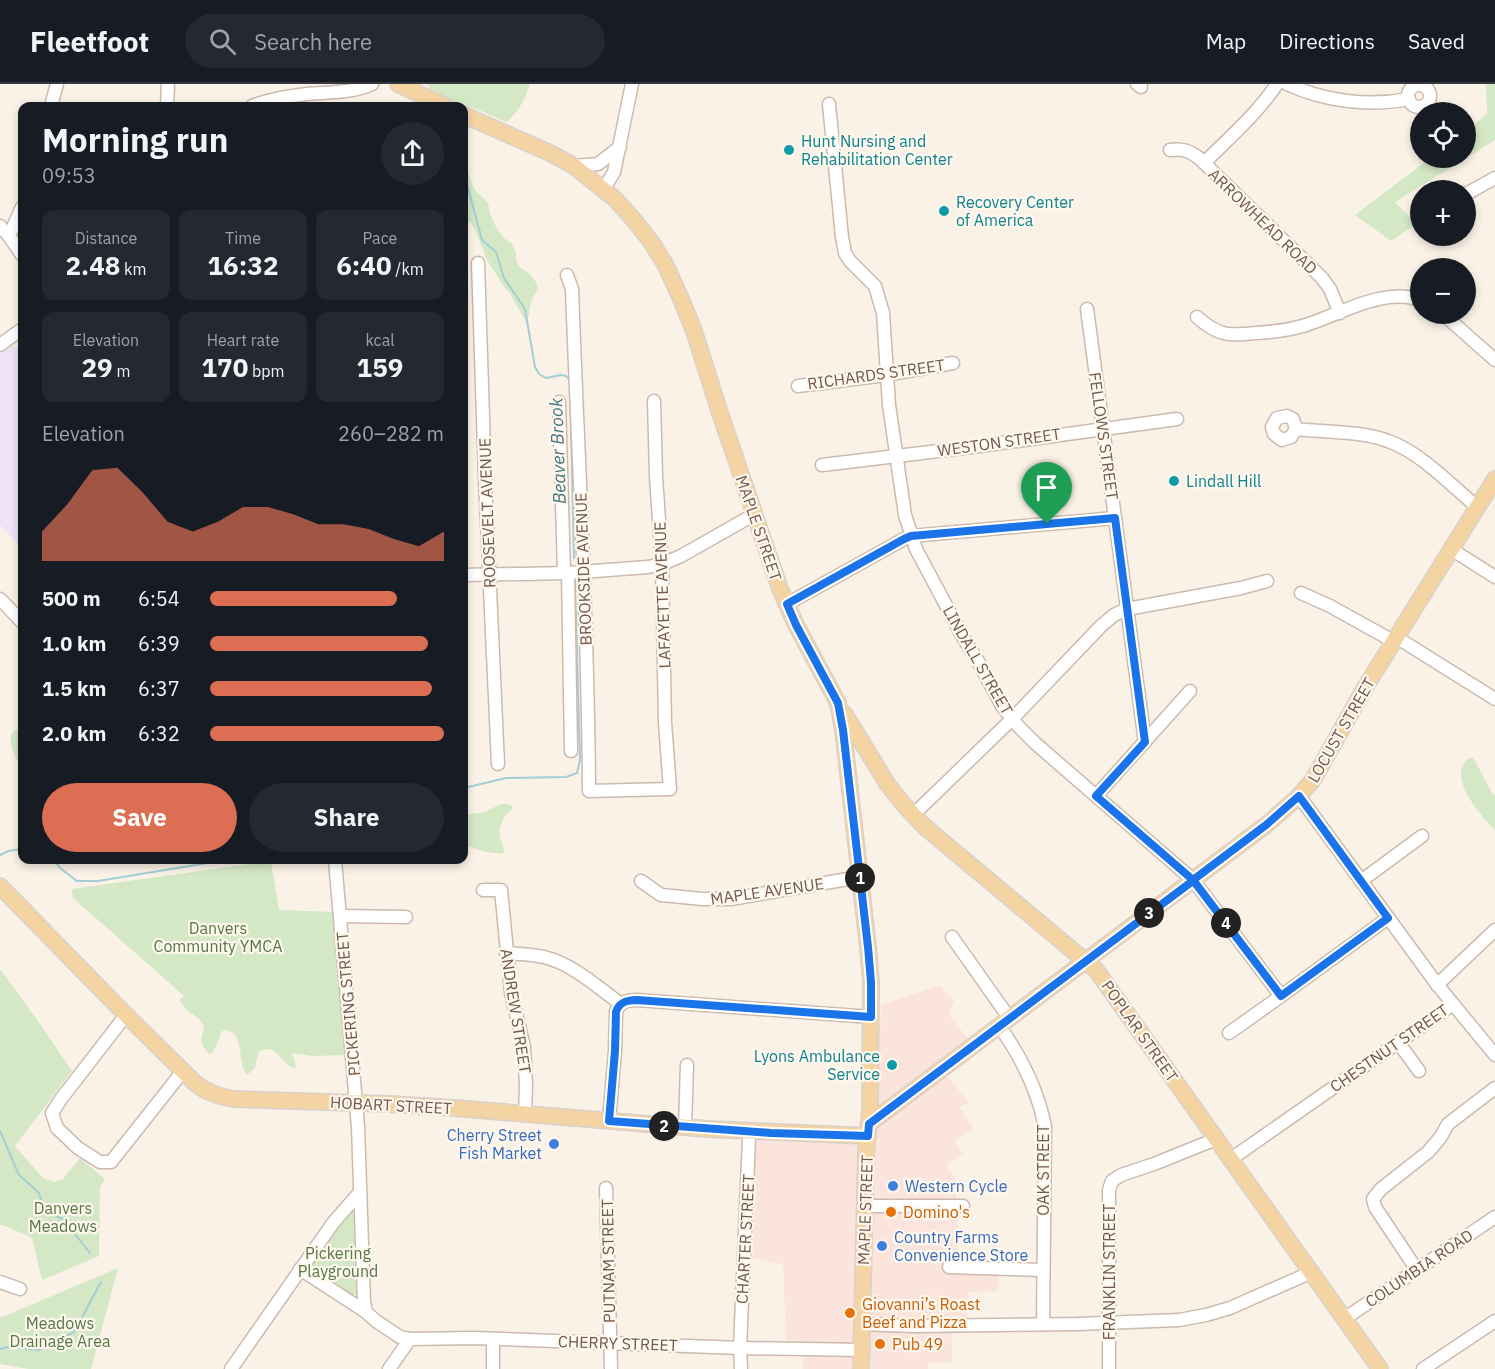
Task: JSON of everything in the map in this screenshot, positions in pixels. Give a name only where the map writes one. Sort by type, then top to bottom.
[{"type":"main road","points":[[398,84],[437,102]]},
{"type":"main road","name":"MAPLE STREET","points":[[468,117],[574,166],[604,189],[634,220],[652,243],[666,266],[694,331],[726,431],[787,604],[838,703],[871,982],[869,1130],[861,1369]]},
{"type":"main road","name":"LOCUST STREET","points":[[869,1130],[1005,1023],[1266,825],[1299,796],[1313,780],[1366,686],[1495,479]]},
{"type":"main road","name":"POPLAR STREET","points":[[838,703],[888,786],[913,815],[1096,970],[1380,1369]]},
{"type":"main road","points":[[847,770],[874,764]]},
{"type":"main road","name":"HOBART STREET","points":[[0,886],[183,1071],[202,1089],[218,1096],[233,1099],[454,1107],[685,1128],[747,1131],[869,1130]]},
{"type":"street","points":[[52,102],[57,84]]},
{"type":"street","points":[[167,102],[168,84]]},
{"type":"street","points":[[266,102],[280,98],[308,100],[372,84]]},
{"type":"street","points":[[604,189],[614,172],[632,84]]},
{"type":"street","points":[[1204,163],[1254,112],[1277,84]]},
{"type":"street","points":[[1287,84],[1313,94],[1342,100],[1378,102],[1409,99]]},
{"type":"street","name":"LINDALL STREET","points":[[829,104],[845,253],[849,261],[875,286],[883,314],[886,375],[896,455],[905,515],[916,549],[964,639],[1002,706],[1012,719],[1035,742],[1193,880],[1281,996]]},
{"type":"street","points":[[574,166],[598,164],[620,147]]},
{"type":"street","name":"ARROWHEAD ROAD","points":[[1170,150],[1189,151],[1204,163],[1322,278],[1333,295],[1340,313]]},
{"type":"street","points":[[1476,188],[1495,178]]},
{"type":"street","points":[[9,236],[18,216]]},
{"type":"street","points":[[0,226],[18,249]]},
{"type":"street","name":"ROOSEVELT AVENUE","points":[[478,263],[498,764]]},
{"type":"street","name":"BROOKSIDE AVENUE","points":[[567,275],[572,289],[584,572],[589,791]]},
{"type":"street","points":[[1197,317],[1208,327],[1220,333],[1241,334],[1287,330],[1388,297],[1410,298]]},
{"type":"street","name":"FELLOWS STREET","points":[[1087,309],[1145,742]]},
{"type":"street","points":[[1454,324],[1495,360]]},
{"type":"street","points":[[0,345],[18,333]]},
{"type":"street","name":"RICHARDS STREET","points":[[798,386],[886,375],[953,363]]},
{"type":"street","name":"LAFAYETTE AVENUE","points":[[589,791],[670,789],[665,722],[662,564],[654,401]]},
{"type":"street","name":"BROOKSIDE AVENUE","points":[[559,402],[571,751]]},
{"type":"street","name":"WESTON STREET","points":[[822,465],[1177,419]]},
{"type":"street","points":[[1296,429],[1374,437],[1398,445],[1422,460],[1478,507]]},
{"type":"street","points":[[468,575],[566,573],[648,567],[681,556],[755,514]]},
{"type":"street","points":[[787,604],[911,536],[1115,518]]},
{"type":"street","points":[[1451,549],[1495,577]]},
{"type":"street","points":[[913,815],[1114,615],[1127,609],[1267,581]]},
{"type":"street","points":[[1301,593],[1395,639],[1495,699]]},
{"type":"street","points":[[0,599],[18,618]]},
{"type":"street","points":[[1096,796],[1190,691]]},
{"type":"street","name":"CHESTNUT STREET","points":[[1232,1159],[1453,1004],[1299,796]]},
{"type":"street","points":[[1361,881],[1422,836]]},
{"type":"street","name":"PICKERING STREET","points":[[335,864],[356,1103],[366,1312]]},
{"type":"street","name":"MAPLE AVENUE","points":[[642,881],[661,895],[731,899],[860,878]]},
{"type":"street","name":"ANDREW STREET","points":[[483,890],[501,890],[511,992],[524,1047],[525,1114]]},
{"type":"street","points":[[340,916],[406,917]]},
{"type":"street","points":[[1229,1034],[1388,918]]},
{"type":"street","points":[[1437,985],[1495,930]]},
{"type":"street","name":"OAK STREET","points":[[952,937],[1005,1023],[1011,1043],[1025,1068],[1039,1102],[1045,1127],[1043,1324]]},
{"type":"street","points":[[506,953],[544,957],[558,962],[573,969],[621,1004]]},
{"type":"street","points":[[609,1121],[616,1012],[621,1004],[630,1000],[871,1017]]},
{"type":"street","points":[[1453,1004],[1494,1051]]},
{"type":"street","points":[[126,1015],[52,1113],[57,1128],[78,1148],[100,1162],[111,1162],[183,1071]]},
{"type":"street","points":[[1398,1042],[1419,1071]]},
{"type":"street","points":[[685,1128],[687,1065]]},
{"type":"street","points":[[1417,1270],[1375,1207],[1373,1199],[1381,1189],[1428,1152],[1448,1124],[1495,1088]]},
{"type":"street","name":"CHARTER STREET","points":[[741,1369],[749,1138],[747,1131]]},
{"type":"street","name":"FRANKLIN STREET","points":[[1109,1369],[1110,1185],[1121,1175],[1216,1139]]},
{"type":"street","name":"PUTNAM STREET","points":[[606,1188],[611,1369]]},
{"type":"street","points":[[231,1369],[333,1223],[360,1192]]},
{"type":"street","points":[[865,1206],[963,1206]]},
{"type":"street","name":"COLUMBIA ROAD","points":[[1344,1319],[1495,1217]]},
{"type":"street","points":[[949,1267],[1043,1270]]},
{"type":"street","points":[[300,1269],[400,1337],[410,1339],[389,1369]]},
{"type":"street","points":[[862,1324],[913,1326],[1179,1320],[1230,1308],[1312,1272]]},
{"type":"street","points":[[0,1282],[20,1289]]},
{"type":"street","points":[[1423,1369],[1495,1321]]},
{"type":"street","name":"CHERRY STREET","points":[[410,1339],[476,1338],[862,1350]]},
{"type":"street","points":[[493,1339],[493,1369]]},
{"type":"shaded area","points":[[12,347],[18,348],[18,545],[0,525],[0,353]]},
{"type":"shaded area","points":[[940,985],[954,1001],[949,1014],[977,1051],[947,1075],[968,1102],[960,1108],[974,1129],[954,1141],[963,1153],[947,1165],[955,1177],[960,1267],[999,1268],[998,1291],[969,1292],[967,1318],[953,1318],[952,1362],[928,1362],[928,1369],[803,1369],[805,1341],[786,1340],[783,1264],[750,1258],[752,1174],[757,1138],[876,1145],[881,1005]]},
{"type":"green space","points":[[427,84],[529,84],[521,106],[506,122],[468,106],[468,102],[456,102],[432,92]]},
{"type":"green space","points":[[1486,84],[1495,84],[1495,140],[1476,152],[1476,123],[1487,114]]},
{"type":"green space","points":[[1417,168],[1450,168],[1430,180],[1410,180],[1410,193],[1395,202],[1410,218],[1410,228],[1391,241],[1355,215]]},
{"type":"green space","points":[[468,172],[474,189],[488,203],[497,229],[512,244],[518,265],[536,282],[538,289],[531,301],[526,322],[487,260],[471,223],[468,222]]},
{"type":"green space","points":[[18,729],[18,762],[11,743],[11,735]]},
{"type":"green space","points":[[1468,758],[1473,758],[1495,795],[1495,830],[1467,795],[1461,771]]},
{"type":"green space","points":[[501,804],[512,806],[500,830],[504,853],[483,851],[468,845],[468,814],[485,812]]},
{"type":"green space","name":"Danvers Community YMCA","points":[[250,864],[271,864],[279,910],[335,912],[348,1055],[313,1056],[292,1053],[296,1066],[294,1069],[269,1049],[258,1053],[255,1068],[246,1074],[237,1039],[229,1031],[222,1031],[214,1049],[209,1054],[202,1043],[204,1030],[201,1021],[179,1000],[184,996],[73,898],[72,889]]},
{"type":"green space","name":"Danvers Meadows","points":[[0,969],[72,1071],[15,1146],[43,1178],[54,1182],[62,1180],[80,1158],[105,1179],[100,1187],[99,1256],[42,1280],[32,1238],[0,1225]]},
{"type":"green space","name":"Pickering Playground","points":[[353,1209],[359,1294],[352,1295],[310,1266]]},
{"type":"green space","name":"Meadows Drainage Area","points":[[118,1268],[91,1369],[29,1369],[0,1364],[0,1318]]},
{"type":"waterway","name":"Beaver Brook","points":[[468,188],[482,240],[496,252],[504,278],[525,309],[535,367],[539,374],[546,378],[561,375],[566,376],[570,381],[574,558]]},
{"type":"waterway","name":"Beaver Brook","points":[[468,787],[506,778],[566,777],[577,773],[580,760],[575,580]]},
{"type":"waterway","name":"Beaver Brook","points":[[0,855],[18,850]]},
{"type":"waterway","name":"Beaver Brook","points":[[57,864],[77,881],[98,881],[202,864]]},
{"type":"waterway","name":"Beaver Brook","points":[[0,1131],[19,1175],[39,1193],[44,1210],[64,1220],[90,1253]]},
{"type":"waterway","name":"Beaver Brook","points":[[0,1349],[7,1347],[39,1350],[74,1332],[101,1282]]},
{"type":"place","name":"Hunt Nursing and Rehabilitation Center","points":[[789,150]]},
{"type":"place","name":"Recovery Center of America","points":[[944,211]]},
{"type":"place","name":"Lindall Hill","points":[[1174,481]]},
{"type":"place","name":"Lyons Ambulance Service","points":[[892,1065]]},
{"type":"place","name":"Cherry Street Fish Market","points":[[554,1144]]},
{"type":"place","name":"Western Cycle","points":[[893,1186]]},
{"type":"place","name":"Domino's","points":[[891,1212]]},
{"type":"place","name":"Country Farms Convenience Store","points":[[882,1246]]},
{"type":"place","name":"Giovanni’s Roast Beef and Pizza","points":[[850,1313]]},
{"type":"place","name":"Pub 49","points":[[880,1344]]},
{"type":"route","points":[[1047,524],[911,536],[787,604],[838,703],[868,947],[871,1017],[637,1000],[623,1002],[616,1012],[609,1121],[771,1133],[868,1136],[869,1124],[1190,883],[1193,880],[1266,825],[1299,796],[1388,918],[1281,996],[1193,880],[1096,796],[1145,742],[1115,518],[1047,524]]}]
